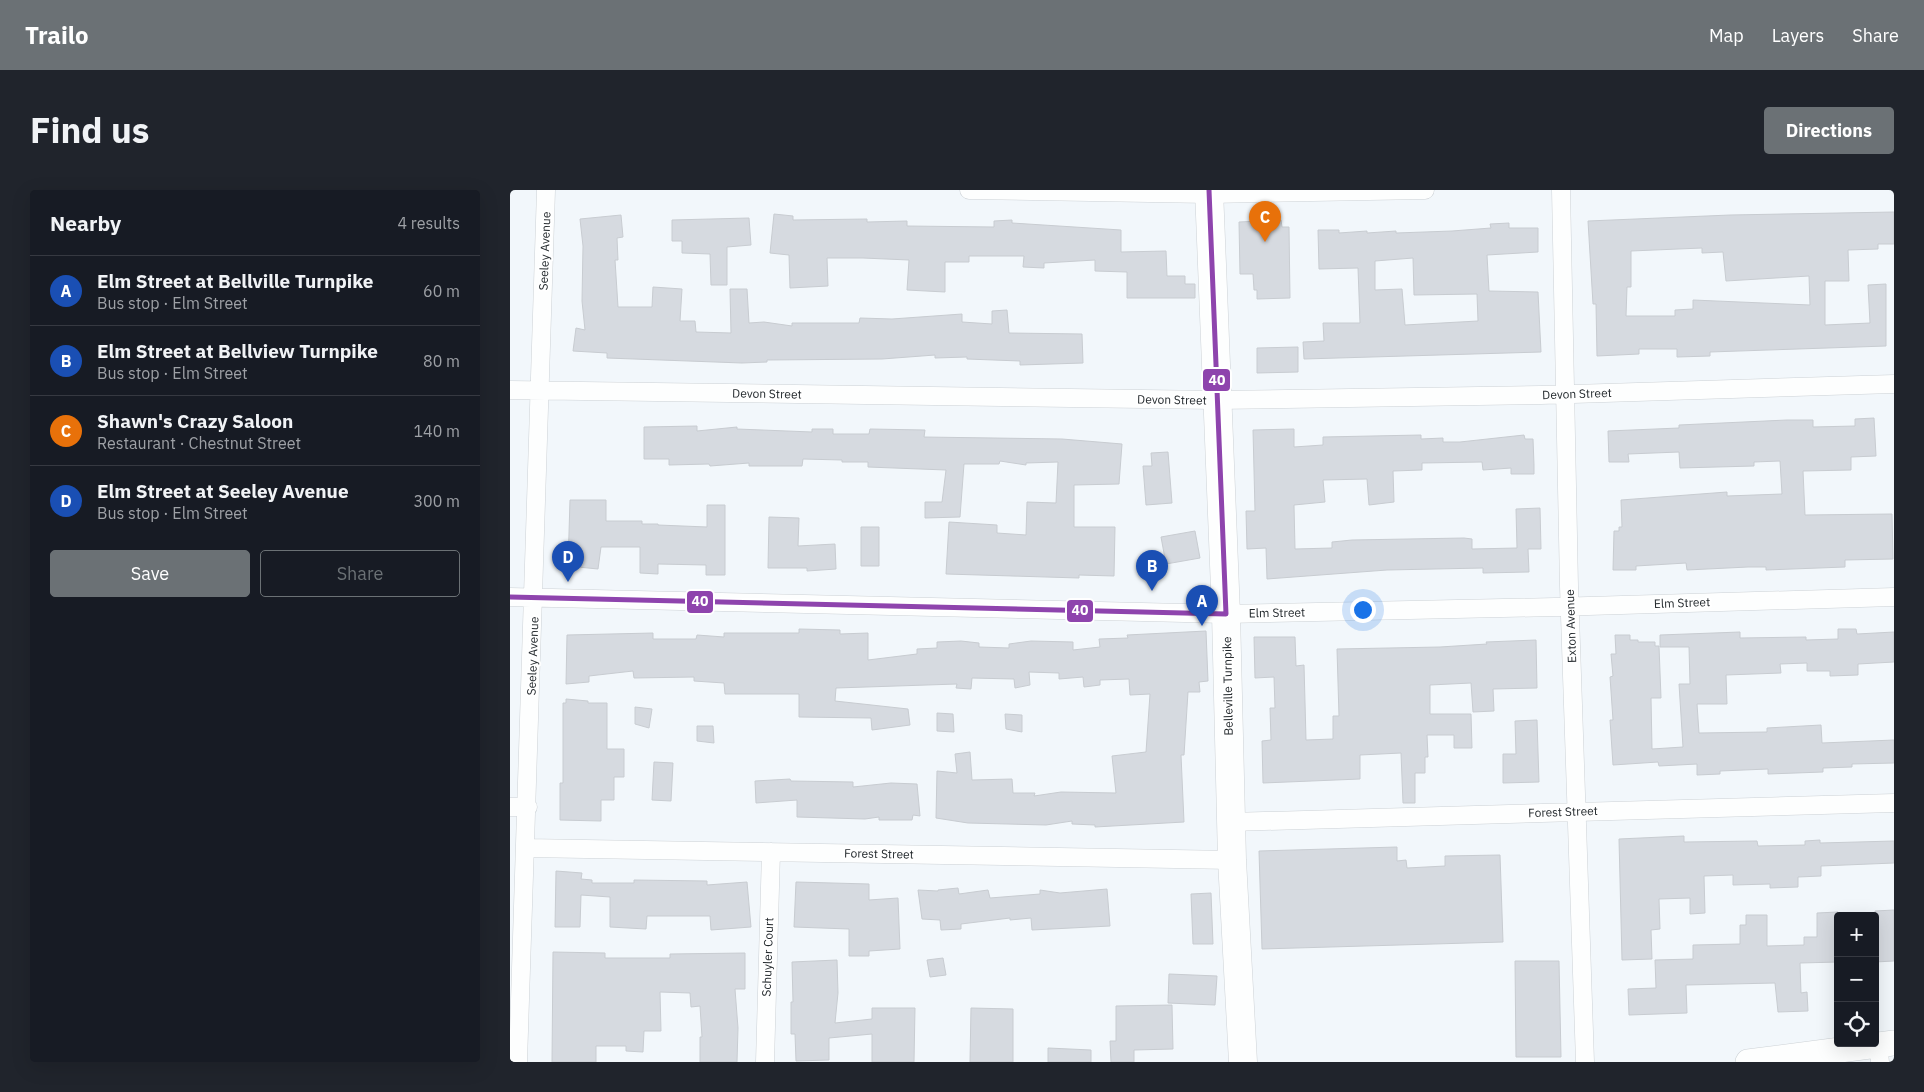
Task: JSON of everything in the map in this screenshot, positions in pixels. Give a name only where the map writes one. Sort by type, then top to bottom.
[{"type":"main road","name":"Belleville Turnpike","points":[[1209,192],[1226,614],[1232,860],[1243,1062]]},
{"type":"street","name":"Seeley Avenue","points":[[518,1062],[528,807],[546,190]]},
{"type":"street","points":[[969,190],[1209,192],[1425,190]]},
{"type":"street","name":"Exton Avenue","points":[[1561,190],[1570,606],[1586,1062]]},
{"type":"street","name":"Devon Street","points":[[510,390],[1216,400],[1566,394],[1894,384]]},
{"type":"street","name":"Elm Street","points":[[510,598],[1226,614],[1894,596]]},
{"type":"street","name":"Forest Street","points":[[1231,822],[1894,803]]},
{"type":"street","points":[[510,807],[528,807]]},
{"type":"street","name":"Forest Street","points":[[526,848],[1232,860]]},
{"type":"street","name":"Schuyler Court","points":[[764,1062],[771,852]]},
{"type":"street","points":[[1748,1062],[1884,1050]]},
{"type":"building","points":[[1894,212],[1894,244],[1878,244],[1878,249],[1848,250],[1849,281],[1825,281],[1825,325],[1870,323],[1868,285],[1886,284],[1886,346],[1710,352],[1710,356],[1677,357],[1677,349],[1639,349],[1639,354],[1597,356],[1596,304],[1593,304],[1588,221],[1730,215]],"holes":[[[1702,248],[1702,253],[1723,252],[1726,281],[1809,276],[1810,305],[1693,300],[1693,309],[1675,310],[1675,316],[1626,316],[1627,287],[1631,287],[1631,251]]]},
{"type":"building","points":[[774,214],[793,216],[793,220],[867,219],[867,222],[907,221],[907,226],[994,227],[994,221],[1012,220],[1012,223],[1121,230],[1121,252],[1166,251],[1167,276],[1185,276],[1185,284],[1195,284],[1195,298],[1127,298],[1127,272],[1095,271],[1095,260],[1044,263],[1044,268],[1023,267],[1024,256],[969,256],[969,262],[945,262],[945,292],[907,290],[909,260],[863,258],[827,258],[828,286],[790,288],[789,255],[770,253]]},
{"type":"building","points":[[621,215],[623,237],[617,238],[618,260],[615,260],[618,307],[652,307],[653,287],[682,289],[680,321],[695,321],[696,332],[731,333],[730,289],[747,289],[749,323],[764,322],[792,326],[792,323],[859,323],[860,318],[892,319],[962,314],[962,322],[992,324],[992,311],[1007,310],[1009,333],[1082,334],[1083,363],[1020,365],[1020,361],[967,359],[967,357],[935,358],[935,355],[882,359],[767,360],[767,362],[742,363],[607,358],[607,353],[573,351],[576,328],[585,330],[582,301],[583,246],[580,219]]},
{"type":"building","points":[[749,218],[751,245],[727,247],[727,285],[711,285],[710,254],[682,253],[682,241],[672,241],[672,220]]},
{"type":"building","points":[[1281,220],[1282,227],[1289,227],[1290,298],[1257,299],[1257,290],[1254,290],[1253,274],[1240,274],[1239,222]]},
{"type":"building","points":[[1509,223],[1509,228],[1538,228],[1538,252],[1487,255],[1489,291],[1538,292],[1541,352],[1304,359],[1303,342],[1324,341],[1323,323],[1360,323],[1358,268],[1319,269],[1318,230],[1339,230],[1339,233],[1396,231],[1396,233],[1491,228],[1490,224]],"holes":[[[1413,258],[1414,295],[1477,294],[1478,321],[1405,325],[1402,289],[1375,290],[1375,261]]]},
{"type":"building","points":[[1298,347],[1298,372],[1257,373],[1257,348]]},
{"type":"building","points":[[1874,418],[1876,456],[1851,457],[1851,470],[1803,471],[1805,515],[1892,514],[1893,559],[1845,560],[1845,567],[1766,570],[1766,567],[1748,567],[1687,570],[1686,563],[1636,566],[1636,570],[1613,570],[1614,531],[1619,531],[1619,527],[1622,527],[1621,500],[1727,492],[1727,496],[1782,494],[1780,461],[1754,462],[1754,466],[1680,468],[1679,452],[1628,454],[1629,462],[1609,462],[1608,431],[1679,428],[1679,425],[1787,420],[1813,420],[1813,427],[1855,426],[1855,419]]},
{"type":"building","points":[[697,426],[697,431],[737,427],[737,429],[812,432],[812,429],[833,429],[833,434],[869,434],[870,429],[925,430],[924,437],[1062,439],[1122,444],[1119,484],[1074,485],[1074,527],[1115,527],[1114,576],[1079,575],[1079,578],[946,574],[949,522],[997,525],[997,533],[1026,535],[1027,502],[1056,503],[1058,462],[1026,463],[1026,465],[1000,461],[999,464],[964,464],[960,517],[925,518],[925,502],[942,502],[946,470],[868,467],[868,462],[842,462],[842,460],[803,459],[802,466],[749,466],[749,463],[710,466],[709,464],[669,465],[669,459],[644,459],[644,427]]},
{"type":"building","points":[[1294,429],[1294,447],[1323,445],[1323,437],[1421,435],[1421,439],[1443,438],[1443,442],[1460,442],[1524,435],[1525,439],[1533,439],[1534,474],[1511,474],[1511,468],[1483,470],[1482,462],[1422,463],[1422,470],[1393,471],[1394,502],[1369,505],[1367,479],[1323,480],[1325,502],[1294,505],[1295,549],[1332,548],[1332,542],[1352,540],[1464,538],[1472,539],[1472,549],[1517,548],[1516,509],[1540,508],[1541,549],[1528,549],[1529,572],[1483,573],[1483,568],[1387,570],[1267,579],[1266,548],[1247,549],[1246,511],[1255,511],[1253,430]]},
{"type":"building","points":[[1168,452],[1172,503],[1146,505],[1143,466],[1152,466],[1151,453]]},
{"type":"building","points":[[570,500],[606,500],[606,521],[642,521],[642,524],[707,527],[707,505],[725,505],[725,575],[706,575],[706,565],[658,564],[658,574],[640,573],[640,547],[601,547],[598,569],[568,566]]},
{"type":"building","points":[[769,517],[799,518],[798,546],[835,544],[836,569],[807,571],[807,568],[768,568]]},
{"type":"building","points":[[861,527],[879,527],[879,566],[861,566]]},
{"type":"building","points":[[1195,531],[1200,558],[1166,564],[1161,537]]},
{"type":"building","points":[[799,629],[840,630],[840,634],[868,633],[868,660],[917,654],[917,649],[937,648],[937,642],[961,641],[979,643],[979,647],[1009,648],[1009,644],[1031,641],[1073,642],[1073,650],[1100,647],[1099,639],[1128,638],[1127,635],[1206,631],[1208,681],[1199,682],[1200,692],[1188,692],[1184,755],[1181,755],[1184,822],[1095,827],[1095,825],[1072,824],[1072,821],[1046,825],[968,823],[936,818],[937,771],[957,773],[955,754],[970,752],[972,780],[1012,779],[1013,793],[1035,793],[1034,796],[1061,792],[1116,793],[1112,756],[1146,752],[1150,694],[1130,695],[1129,679],[1100,680],[1100,685],[1084,687],[1083,677],[1059,679],[1059,673],[1029,672],[1030,685],[1015,688],[1014,679],[972,678],[971,689],[956,688],[957,684],[836,688],[835,701],[908,709],[910,725],[872,730],[871,718],[799,717],[799,694],[725,694],[724,683],[694,681],[694,677],[634,678],[633,671],[589,676],[589,682],[566,684],[567,635],[653,633],[653,639],[696,639],[697,635],[724,637],[724,633],[799,633]]},
{"type":"building","points":[[1838,629],[1856,629],[1857,634],[1894,632],[1894,662],[1858,664],[1858,675],[1830,676],[1830,671],[1807,671],[1807,663],[1780,664],[1781,673],[1726,675],[1727,704],[1697,704],[1699,733],[1767,732],[1767,728],[1821,725],[1822,743],[1894,740],[1894,763],[1852,764],[1852,767],[1823,768],[1823,772],[1768,774],[1768,769],[1720,771],[1720,774],[1697,775],[1697,764],[1659,766],[1658,762],[1613,765],[1610,720],[1613,720],[1610,677],[1613,676],[1611,654],[1616,654],[1615,635],[1630,635],[1630,640],[1655,642],[1655,646],[1659,646],[1661,698],[1651,698],[1652,749],[1683,747],[1679,684],[1690,684],[1689,647],[1660,647],[1660,635],[1740,632],[1740,638],[1806,637],[1806,640],[1838,639]]},
{"type":"building","points":[[1254,637],[1295,637],[1296,666],[1304,665],[1306,740],[1333,739],[1333,716],[1339,716],[1337,649],[1440,647],[1487,644],[1486,642],[1536,640],[1537,688],[1493,689],[1494,711],[1473,712],[1471,683],[1430,685],[1430,714],[1471,714],[1472,748],[1454,748],[1454,735],[1427,735],[1428,757],[1425,757],[1425,773],[1415,773],[1415,803],[1403,803],[1401,753],[1360,755],[1360,779],[1263,783],[1262,741],[1271,740],[1270,708],[1275,708],[1274,677],[1255,678]]},
{"type":"building","points":[[566,699],[588,701],[588,703],[607,703],[607,749],[624,749],[624,777],[614,777],[614,800],[601,800],[601,821],[560,820],[560,783],[563,783],[563,703],[566,703]]},
{"type":"building","points":[[635,707],[652,709],[649,728],[635,724]]},
{"type":"building","points":[[937,713],[953,714],[954,732],[937,731]]},
{"type":"building","points":[[1005,714],[1022,715],[1022,732],[1006,729]]},
{"type":"building","points":[[1537,720],[1539,782],[1503,783],[1503,754],[1516,754],[1515,721]]},
{"type":"building","points":[[697,726],[713,726],[714,743],[697,741]]},
{"type":"building","points":[[654,762],[673,763],[671,801],[652,800]]},
{"type":"building","points":[[790,779],[791,781],[853,782],[853,787],[891,783],[917,784],[920,816],[913,815],[912,820],[879,820],[879,817],[865,819],[797,817],[797,800],[756,803],[755,781]]},
{"type":"building","points":[[1684,836],[1684,842],[1757,841],[1758,846],[1805,845],[1805,841],[1820,840],[1820,843],[1894,841],[1894,863],[1821,866],[1821,876],[1798,877],[1798,887],[1770,888],[1770,884],[1733,885],[1733,875],[1704,876],[1705,913],[1690,914],[1690,898],[1659,899],[1660,929],[1651,930],[1652,959],[1622,960],[1619,839]]},
{"type":"building","points":[[1397,847],[1397,861],[1406,860],[1407,868],[1445,866],[1445,856],[1500,855],[1503,942],[1262,949],[1259,851]]},
{"type":"building","points":[[556,871],[582,873],[581,879],[592,880],[592,883],[634,883],[634,880],[707,881],[707,885],[747,882],[751,927],[711,930],[710,916],[647,916],[646,929],[610,927],[610,897],[581,895],[580,927],[555,927]]},
{"type":"building","points":[[796,882],[869,884],[869,900],[898,898],[900,949],[869,951],[869,956],[849,956],[849,929],[794,927]]},
{"type":"building","points":[[958,888],[959,894],[988,890],[990,898],[1040,894],[1040,890],[1060,893],[1107,889],[1110,926],[1032,930],[1031,918],[1010,920],[1010,918],[961,924],[961,929],[941,930],[940,920],[922,919],[918,890],[938,891]]},
{"type":"building","points":[[1211,893],[1213,944],[1193,944],[1191,894]]},
{"type":"building","points":[[1894,910],[1894,961],[1879,962],[1879,912],[1875,911]]},
{"type":"building","points":[[1834,912],[1834,962],[1800,963],[1801,993],[1807,992],[1808,1011],[1778,1012],[1775,983],[1686,985],[1687,1013],[1629,1015],[1628,989],[1656,988],[1655,960],[1693,959],[1693,945],[1740,944],[1740,925],[1746,925],[1746,915],[1767,915],[1767,946],[1804,945],[1804,937],[1817,937],[1817,913]]},
{"type":"building","points":[[553,952],[605,953],[605,958],[670,958],[670,954],[745,953],[745,989],[735,989],[738,1028],[737,1062],[700,1062],[700,1037],[702,1037],[700,1006],[691,1007],[690,993],[660,992],[661,1031],[644,1031],[643,1052],[626,1051],[626,1046],[596,1046],[596,1062],[552,1062]]},
{"type":"building","points":[[943,958],[946,975],[930,977],[927,960]]},
{"type":"building","points":[[837,960],[838,993],[835,1023],[872,1019],[872,1008],[915,1008],[914,1062],[872,1062],[872,1034],[829,1038],[829,1060],[796,1061],[795,1034],[791,1034],[791,1002],[793,1002],[792,962]]},
{"type":"building","points":[[1515,961],[1559,961],[1561,1057],[1516,1057]]},
{"type":"building","points":[[1169,974],[1217,976],[1215,1005],[1168,1003]]},
{"type":"building","points":[[1172,1005],[1173,1049],[1134,1050],[1134,1062],[1111,1062],[1110,1041],[1116,1041],[1116,1006]]},
{"type":"building","points":[[971,1008],[1013,1009],[1013,1062],[970,1062]]},
{"type":"building","points":[[1048,1048],[1091,1050],[1091,1062],[1048,1062]]},
{"type":"transit line","name":"40","points":[[510,597],[1226,614],[1209,190]]},
{"type":"place","name":"Shawn's Crazy Saloon","points":[[1265,242]]},
{"type":"place","name":"Elm Street at Seeley Avenue","points":[[568,582]]},
{"type":"place","name":"Elm Street at Bellview Turnpike","points":[[1152,591]]},
{"type":"place","name":"Elm Street at Bellville Turnpike","points":[[1202,626]]}]
